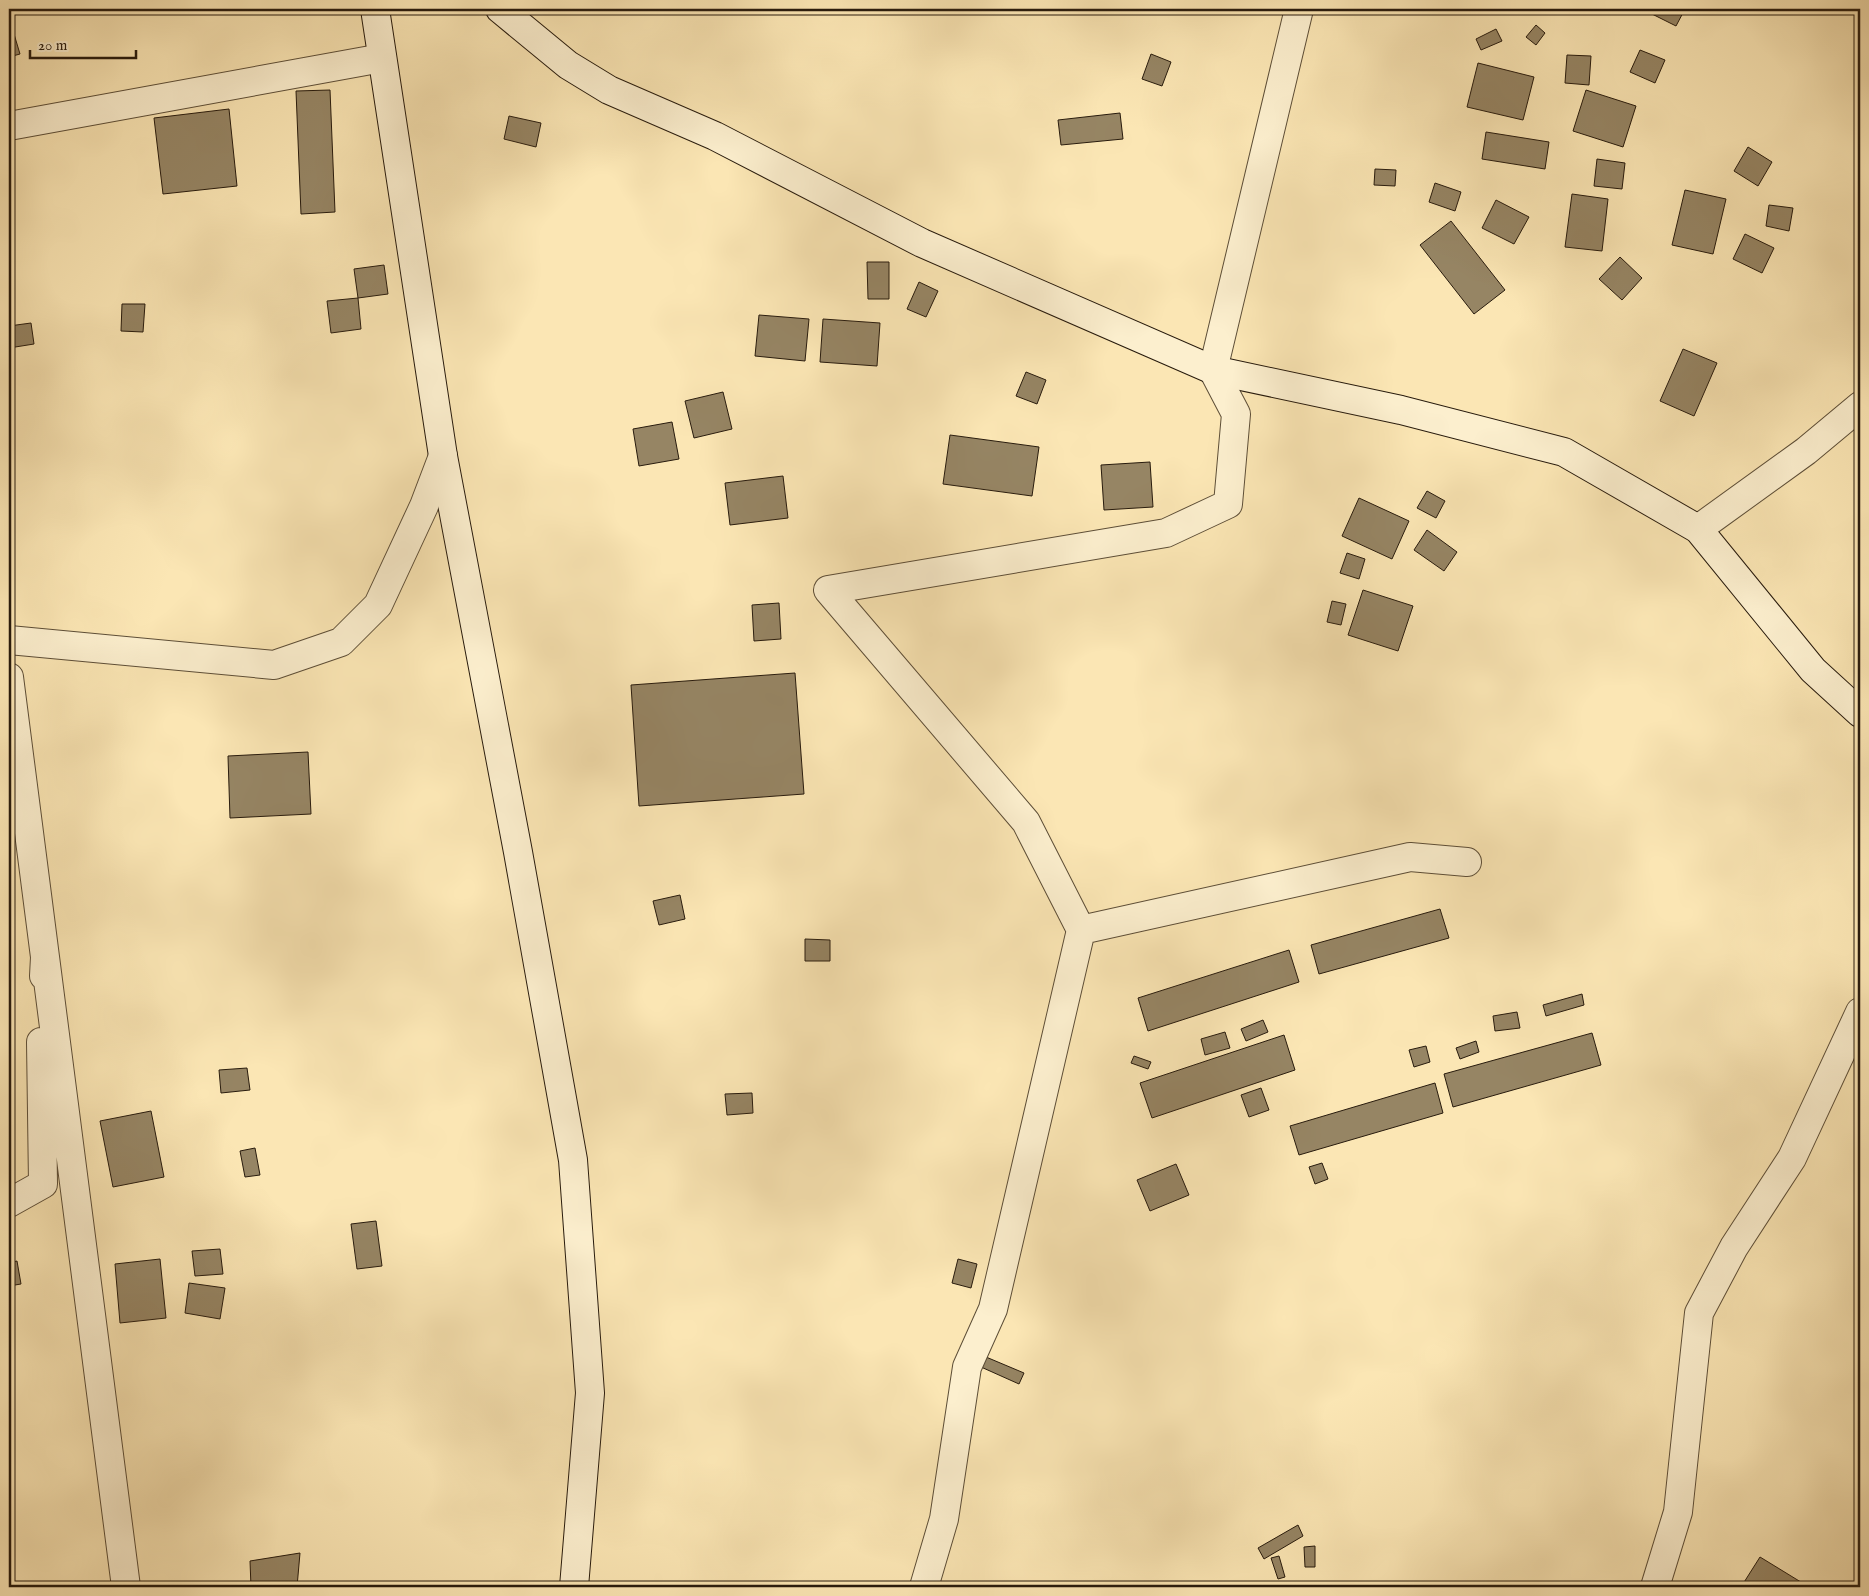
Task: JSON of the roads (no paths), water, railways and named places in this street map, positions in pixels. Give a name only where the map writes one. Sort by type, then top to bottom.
[{"type":"street","points":[[375,9],[443,456],[516,842],[572,1160],[590,1393],[574,1587]]},
{"type":"street","points":[[500,9],[568,64],[609,90],[715,136],[922,243],[1213,370],[1401,410],[1564,452],[1698,529],[1813,670],[1860,713]]},
{"type":"street","points":[[924,1587],[944,1519],[967,1368],[993,1309],[1081,930],[1026,822],[828,590],[1166,532],[1228,504],[1236,414],[1213,370],[1299,9]]},
{"type":"street","points":[[9,126],[382,58]]},
{"type":"street","points":[[1698,529],[1806,451],[1860,406]]},
{"type":"street","points":[[9,640],[274,665],[341,642],[378,605],[424,506],[443,456]]},
{"type":"street","points":[[9,677],[126,1587]]},
{"type":"street","points":[[1081,930],[1410,857],[1467,862]]},
{"type":"street","points":[[9,1203],[43,1184],[41,1038],[45,957]]},
{"type":"street","points":[[1655,1587],[1678,1512],[1698,1313],[1734,1246],[1792,1158],[1860,1012]]}]
